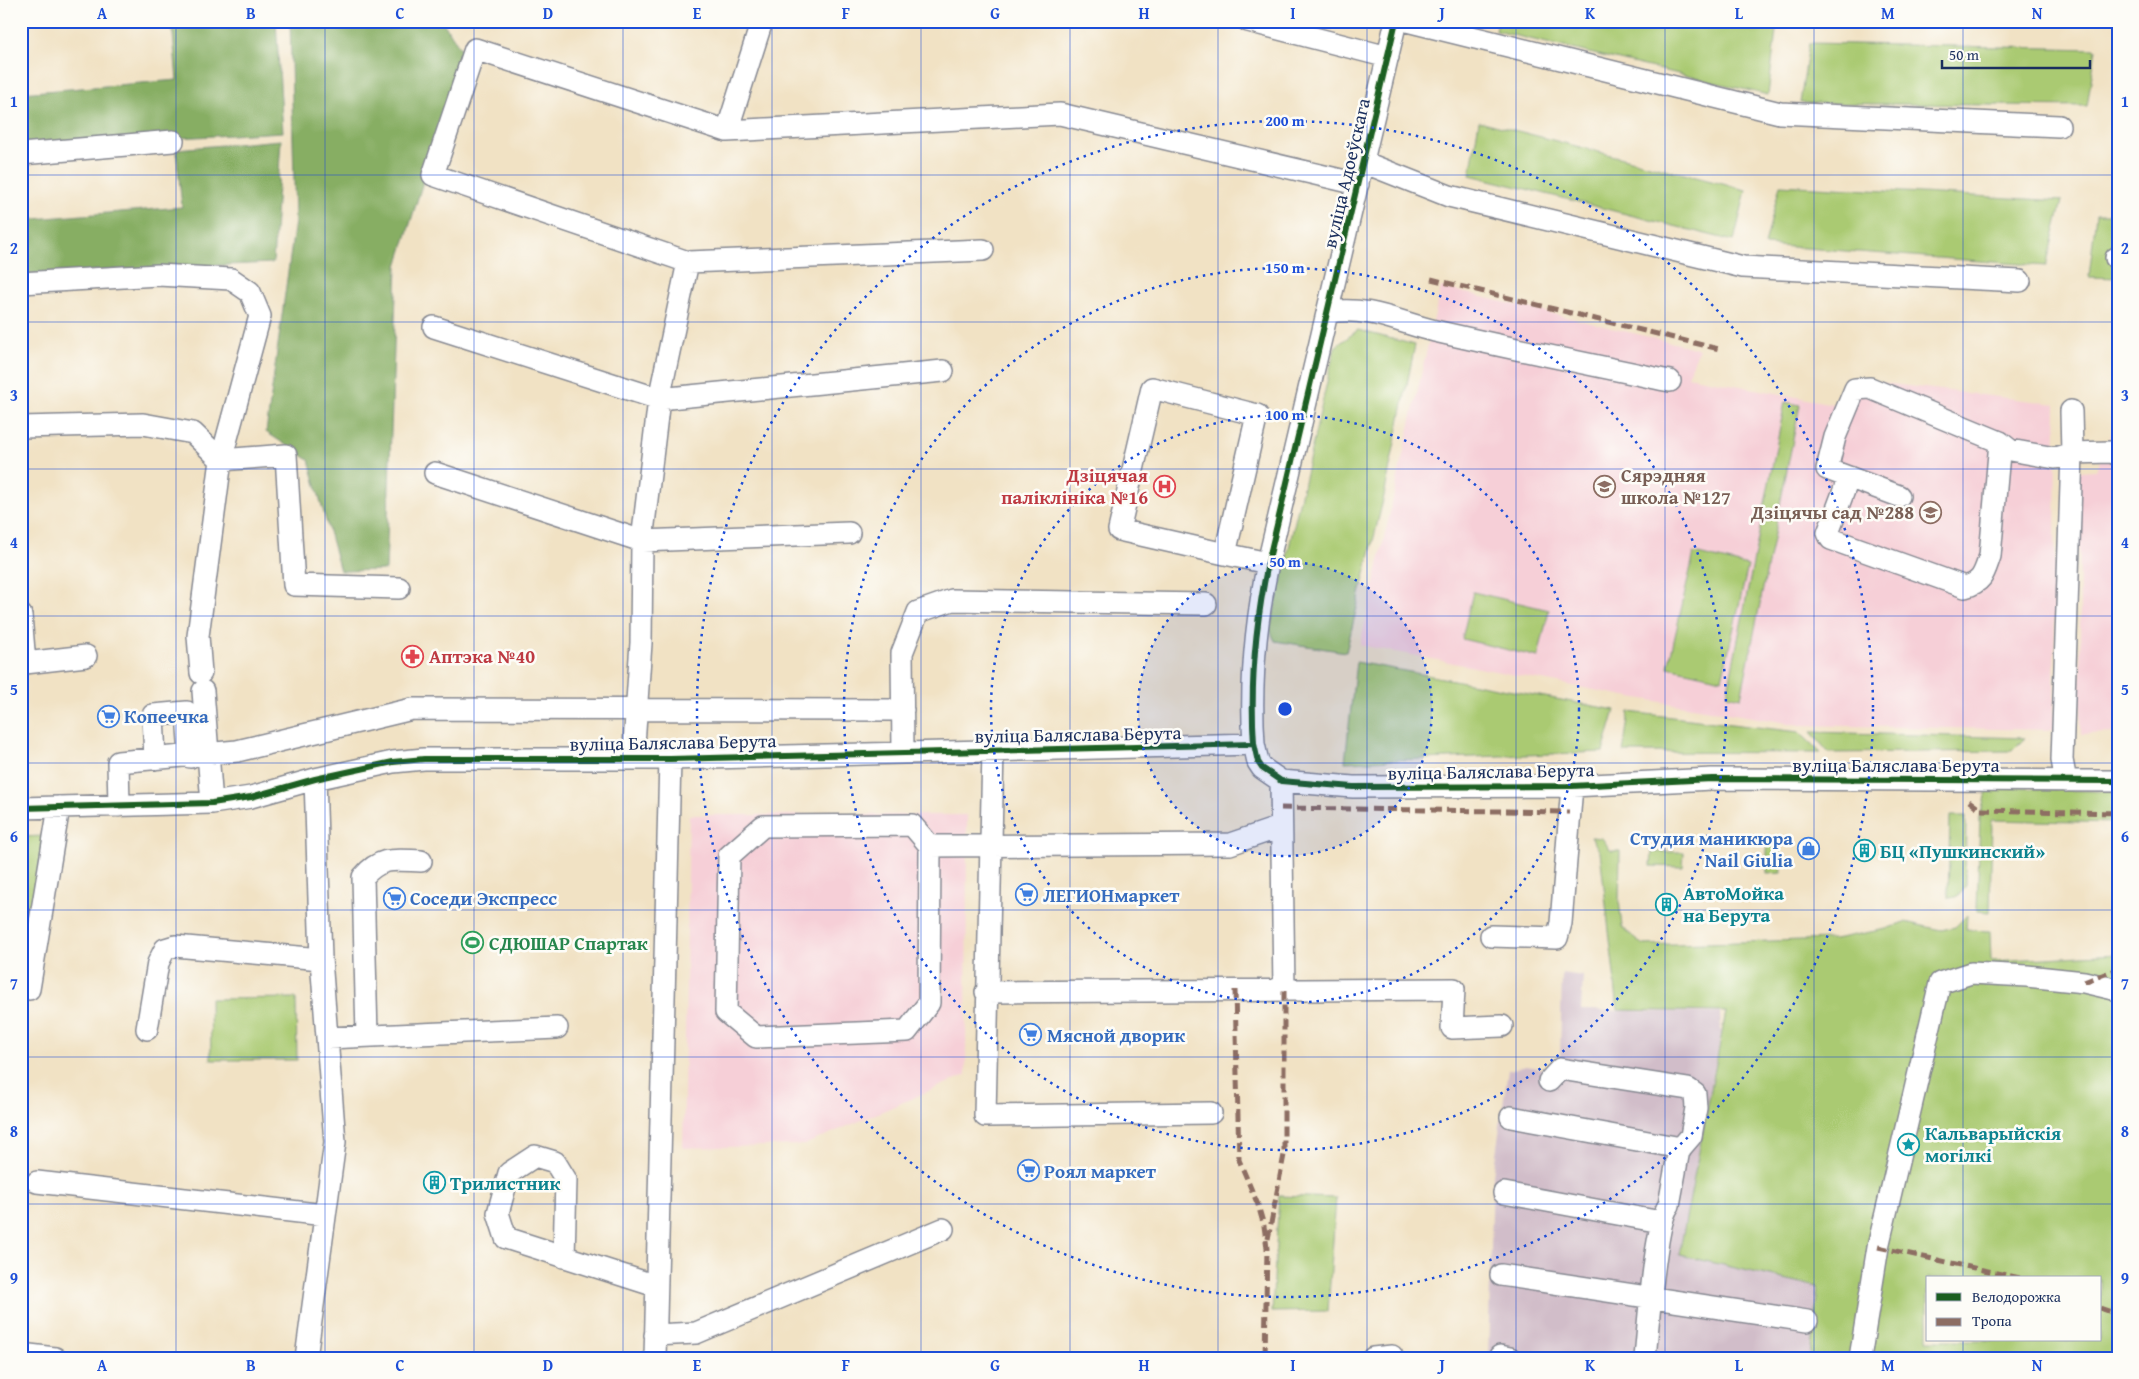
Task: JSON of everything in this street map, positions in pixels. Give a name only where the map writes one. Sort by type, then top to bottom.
[{"type":"street","points":[[727,131],[762,21]]},
{"type":"street","points":[[1248,21],[1388,57]]},
{"type":"street","name":"вуліца Адоеўскага","points":[[1254,744],[1252,718],[1257,644],[1268,563],[1329,312],[1396,21]]},
{"type":"street","points":[[1407,21],[1780,113],[2059,126]]},
{"type":"street","points":[[983,250],[688,262],[433,175],[475,49],[727,131],[1060,114],[1358,184]]},
{"type":"street","points":[[21,154],[174,141]]},
{"type":"street","points":[[1363,162],[1449,196],[1743,267],[2020,281]]},
{"type":"street","points":[[633,759],[641,643],[642,541],[659,399],[688,262]]},
{"type":"street","points":[[21,283],[158,275],[230,279],[250,292],[260,316],[221,460],[198,636],[202,682],[200,756]]},
{"type":"street","points":[[1329,312],[1365,310],[1432,330],[1670,381]]},
{"type":"street","points":[[434,328],[659,399],[943,371]]},
{"type":"street","points":[[1225,554],[1257,415],[1152,388],[1118,530],[1225,554],[1268,563]]},
{"type":"street","points":[[1899,496],[1827,469],[1835,437],[1855,389],[1870,388],[2000,442],[2010,450],[2055,458],[2072,453],[2111,452],[2118,455]]},
{"type":"street","points":[[2066,781],[2062,760],[2072,453],[2071,411]]},
{"type":"street","points":[[21,427],[143,424],[193,432],[221,460],[286,455],[294,585],[399,588]]},
{"type":"street","points":[[1848,477],[1828,533],[1831,539],[1965,587],[1976,584],[1984,572],[1990,556],[2000,442]]},
{"type":"street","points":[[435,473],[642,541],[849,532]]},
{"type":"street","points":[[903,753],[902,653],[918,612],[952,600],[1206,604]]},
{"type":"street","points":[[21,615],[25,663],[86,656]]},
{"type":"street","points":[[119,806],[118,762],[237,752],[412,709],[903,710]]},
{"type":"street","points":[[155,759],[153,715],[187,712],[212,803]]},
{"type":"street","points":[[1254,744],[1258,762],[1262,768],[1281,781],[1280,827],[1284,990]]},
{"type":"street","name":"вуліца Баляслава Берута","points":[[21,808],[212,803],[251,797],[315,779],[393,762],[424,759],[670,759],[1254,744]]},
{"type":"street","points":[[993,750],[986,992],[985,1116],[1211,1113]]},
{"type":"street","points":[[656,1358],[656,1286],[670,759]]},
{"type":"street","points":[[306,1358],[335,1142],[321,958],[315,779]]},
{"type":"street","name":"вуліца Баляслава Берута","points":[[1281,781],[1353,788],[1572,786],[1712,779],[2118,781]]},
{"type":"street","points":[[1491,936],[1557,938],[1560,924],[1572,786]]},
{"type":"street","points":[[29,989],[59,808]]},
{"type":"street","points":[[930,846],[929,1003],[906,1030],[756,1037],[726,1012],[729,856],[763,826],[912,825],[930,846],[1230,844],[1280,827]]},
{"type":"street","points":[[367,1036],[363,877],[373,865],[391,860],[421,861]]},
{"type":"street","points":[[147,1029],[158,963],[165,949],[175,946],[321,958]]},
{"type":"street","points":[[1860,1358],[1878,1247],[1940,983],[1971,973],[2084,982],[2118,990]]},
{"type":"street","points":[[986,992],[1454,989],[1452,1028],[1502,1026]]},
{"type":"street","points":[[327,1038],[557,1028]]},
{"type":"street","points":[[1549,1082],[1560,1069],[1688,1090],[1695,1094],[1696,1108],[1691,1136],[1681,1148],[1670,1205],[1664,1212],[1661,1222],[1645,1358]]},
{"type":"street","points":[[1511,1116],[1681,1148]]},
{"type":"street","points":[[564,1256],[566,1180],[555,1162],[535,1156],[508,1173],[498,1213],[506,1238],[656,1286]]},
{"type":"street","points":[[36,1182],[325,1215]]},
{"type":"street","points":[[1504,1192],[1661,1222]]},
{"type":"street","points":[[655,1335],[696,1333],[943,1229]]},
{"type":"street","points":[[1501,1275],[1807,1321]]},
{"type":"street","points":[[21,1354],[55,1358]]},
{"type":"shaded area","name":"Сярэдняя школа №127","points":[[1441,287],[1699,349],[1688,376],[1838,405],[1850,379],[2056,404],[2054,730],[1800,725],[1625,696],[1360,645]]},
{"type":"shaded area","points":[[2118,419],[2118,733],[2081,734],[2079,471],[2096,470]]},
{"type":"shaded area","points":[[689,815],[967,815],[966,1075],[804,1145],[683,1148]]},
{"type":"shaded area","points":[[1562,973],[1583,976],[1581,1010],[1720,1013],[1721,1033],[1679,1255],[1819,1287],[1810,1358],[1488,1358],[1493,1175],[1508,1070],[1527,1066],[1544,1069],[1560,1059]]},
{"type":"shaded area","points":[[330,1353],[644,1355],[644,1358],[330,1358]]},
{"type":"green space","points":[[186,21],[276,21],[283,132],[21,147],[21,93],[177,80],[172,23]]},
{"type":"green space","points":[[290,21],[442,21],[463,52],[397,266],[386,570],[340,571],[309,460],[266,432],[295,221]]},
{"type":"green space","points":[[1498,21],[1733,21],[1776,31],[1768,95],[1496,31]]},
{"type":"green space","points":[[1809,43],[2096,49],[2087,106],[1800,103]]},
{"type":"green space","points":[[1479,121],[1746,190],[1734,241],[1470,175]]},
{"type":"green space","points":[[281,140],[273,263],[21,274],[21,220],[182,207],[176,149]]},
{"type":"green space","points":[[1780,185],[2062,201],[2046,266],[1765,245]]},
{"type":"green space","points":[[2096,214],[2118,214],[2118,278],[2089,277]]},
{"type":"green space","points":[[1358,330],[1415,345],[1384,496],[1346,652],[1275,641],[1270,630],[1335,347]]},
{"type":"green space","points":[[1785,402],[1800,405],[1741,698],[1727,695]]},
{"type":"green space","points":[[1694,553],[1748,566],[1722,679],[1668,667]]},
{"type":"green space","points":[[1473,592],[1549,610],[1538,657],[1462,639]]},
{"type":"green space","points":[[1356,662],[1615,710],[1603,752],[1345,762]]},
{"type":"green space","points":[[1629,712],[1799,732],[1821,753],[1623,752]]},
{"type":"green space","points":[[1811,732],[2025,738],[2012,751],[1829,753]]},
{"type":"green space","points":[[1995,787],[2118,792],[2118,823],[1992,820],[1990,912],[1977,911],[1980,817],[1986,793]]},
{"type":"green space","points":[[1950,816],[1966,816],[1965,887],[1958,895],[1948,898]]},
{"type":"green space","points":[[44,836],[21,986],[21,837]]},
{"type":"green space","name":"Кальварыйскія могілкі","points":[[1591,837],[1602,838],[1611,851],[1620,851],[1619,900],[1622,927],[1643,945],[1834,939],[1886,929],[1905,922],[1941,930],[1955,927],[1967,915],[1966,930],[1990,931],[1991,961],[2118,954],[2118,1358],[1810,1358],[1818,1287],[1679,1255],[1726,1012],[1618,1010],[1600,852]]},
{"type":"green space","points":[[1767,842],[1780,842],[1781,873],[1767,874]]},
{"type":"green space","points":[[1652,852],[1684,852],[1683,867],[1651,866]]},
{"type":"green space","points":[[296,998],[297,1060],[211,1060],[210,999]]},
{"type":"green space","points":[[1279,1196],[1336,1198],[1328,1311],[1272,1312]]},
{"type":"marked path","points":[[1431,279],[1719,349]]},
{"type":"marked path","points":[[1969,801],[1981,810],[2118,813]]},
{"type":"marked path","points":[[1281,808],[1569,812]]},
{"type":"marked path","points":[[2084,982],[2118,969]]},
{"type":"marked path","points":[[1235,990],[1239,1160],[1258,1205],[1264,1226],[1267,1248],[1265,1358]]},
{"type":"marked path","points":[[1268,1239],[1284,1155],[1284,990]]},
{"type":"marked path","points":[[1878,1247],[2011,1276]]},
{"type":"marked path","points":[[2102,1309],[2117,1314]]},
{"type":"cycle path","points":[[1254,744],[1255,653],[1260,607],[1268,563],[1396,21]]},
{"type":"cycle path","points":[[21,808],[212,803],[251,797],[315,779],[393,762],[424,759],[670,759],[1254,744],[1258,762],[1262,768],[1281,781],[1353,787],[1572,786],[1712,779],[2118,781]]},
{"type":"place","name":"Дзіцячая паліклініка №16","points":[[1164,486]]},
{"type":"place","name":"Сярэдняя школа №127","points":[[1605,486]]},
{"type":"place","name":"Дзіцячы сад №288","points":[[1930,512]]},
{"type":"place","name":"Аптэка №40","points":[[413,656]]},
{"type":"place","name":"Копеечка","points":[[108,716]]},
{"type":"place","name":"Студия маникюра Nail Giulia","points":[[1809,849]]},
{"type":"place","name":"БЦ «Пушкинский»","points":[[1864,851]]},
{"type":"place","name":"ЛЕГИОНмаркет","points":[[1027,895]]},
{"type":"place","name":"Соседи Экспресс","points":[[394,898]]},
{"type":"place","name":"АвтоМойка на Берута","points":[[1667,904]]},
{"type":"place","name":"СДЮШАР Спартак","points":[[473,943]]},
{"type":"place","name":"Мясной дворик","points":[[1031,1035]]},
{"type":"place","name":"Кальварыйскія могілкі","points":[[1909,1144]]},
{"type":"place","name":"Роял маркет","points":[[1028,1171]]},
{"type":"place","name":"Трилистник","points":[[434,1183]]}]
